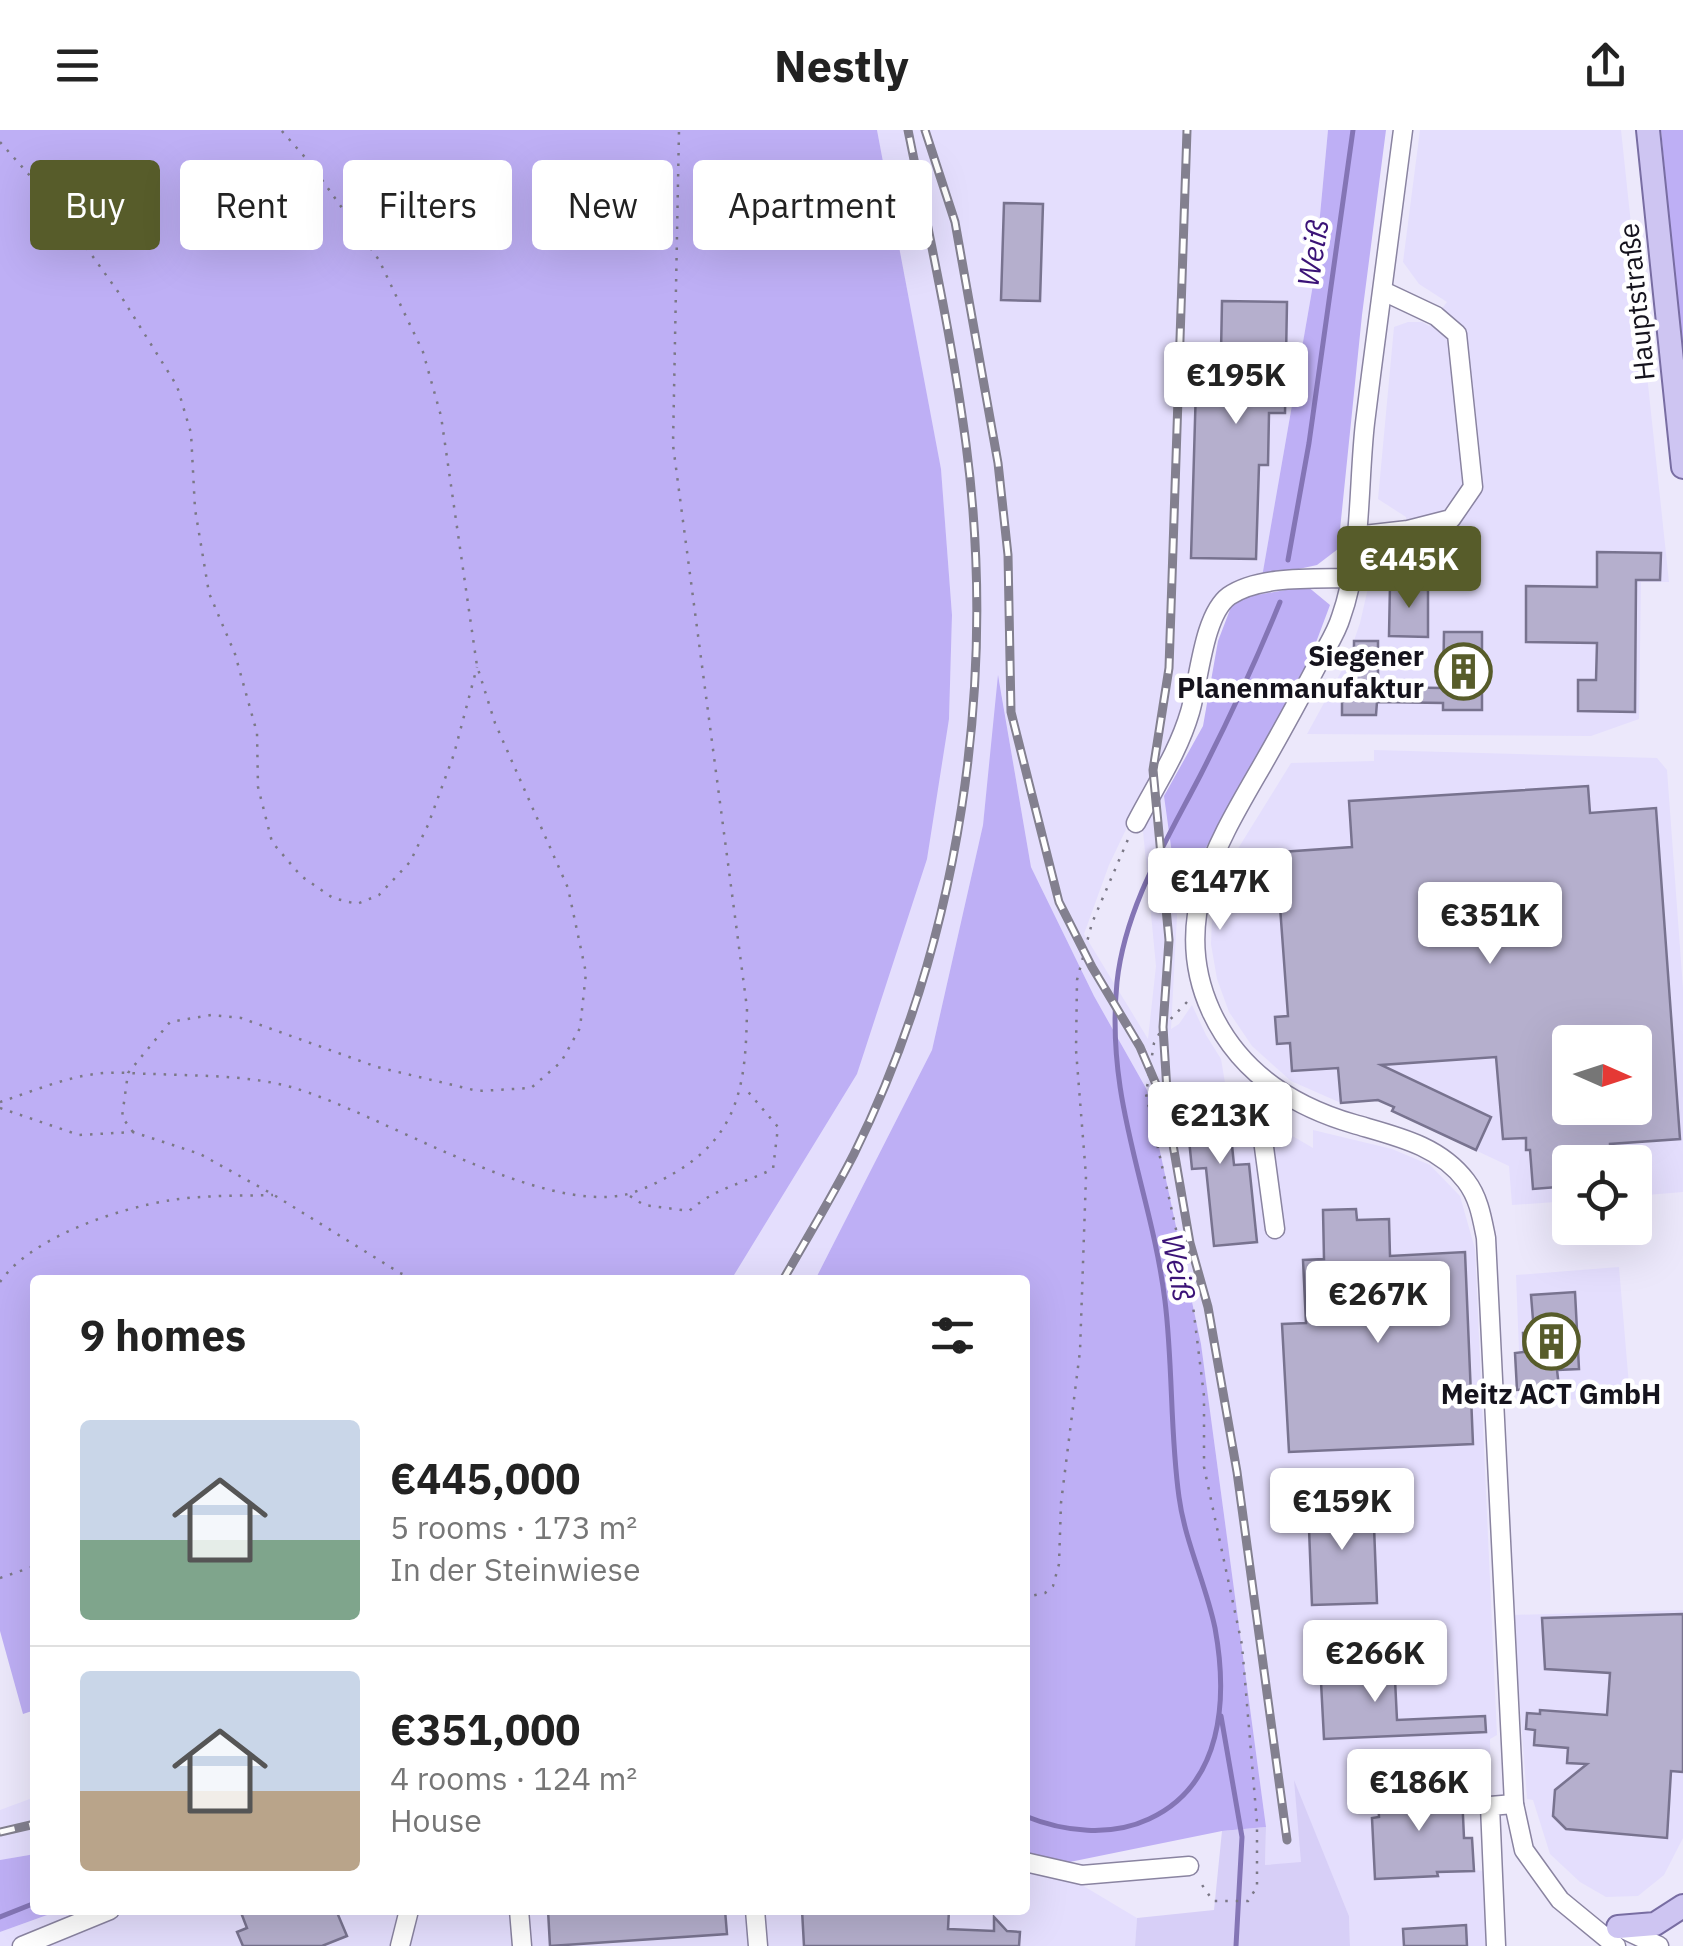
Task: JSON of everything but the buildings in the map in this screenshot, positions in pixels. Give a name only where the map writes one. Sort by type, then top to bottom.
[{"type":"main road","name":"Hauptstraße","points":[[1648,130],[1683,467]]},
{"type":"main road","points":[[1617,1936],[1655,1924],[1683,1906]]},
{"type":"street","points":[[1403,130],[1365,423],[1351,578],[1341,618],[1220,840],[1204,878],[1196,919],[1196,952],[1202,986],[1230,1045],[1258,1076],[1280,1093],[1314,1110],[1421,1145],[1447,1161],[1468,1182],[1480,1208],[1486,1238],[1514,1804],[1524,1850],[1560,1900],[1587,1920],[1617,1936],[1658,1946]]},
{"type":"street","points":[[1355,536],[1408,530],[1451,519],[1473,487],[1457,334],[1436,316],[1383,291]]},
{"type":"street","points":[[1136,823],[1174,758],[1190,714],[1208,630],[1225,599],[1240,590],[1284,580],[1351,578]]},
{"type":"street","points":[[1275,1229],[1261,1124],[1280,1093]]},
{"type":"street","points":[[1496,1946],[1490,1806],[1514,1804]]},
{"type":"street","points":[[1030,1863],[1082,1875],[1189,1866]]},
{"type":"street","points":[[22,1946],[98,1915]]},
{"type":"street","points":[[400,1946],[408,1915]]},
{"type":"street","points":[[519,1915],[522,1946]]},
{"type":"street","points":[[755,1915],[758,1946]]},
{"type":"path","points":[[133,1132],[122,1117],[128,1073],[170,1022],[211,1015],[241,1018],[377,1067],[478,1091],[532,1088],[561,1062],[580,1028],[586,973],[568,888],[496,723],[477,666],[441,416],[423,352],[379,260],[310,163],[281,130]]},
{"type":"path","points":[[0,1105],[95,1074],[232,1077],[290,1087],[371,1116],[460,1159],[519,1180],[588,1196],[628,1194],[662,1181],[698,1156],[720,1132],[743,1086],[747,1008],[673,445],[678,130]]},
{"type":"path","points":[[0,142],[54,204],[108,278],[177,386],[191,433],[195,510],[209,593],[235,654],[257,733],[258,787],[272,842],[301,876],[332,898],[357,904],[380,895],[410,862],[454,754],[477,666]]},
{"type":"path","points":[[1030,1596],[1045,1593],[1053,1586],[1059,1564],[1061,1503],[1080,1351],[1086,1176],[1076,1050],[1077,980],[1092,923],[1136,823]]},
{"type":"path","points":[[1189,1866],[1213,1900],[1248,1901],[1257,1887],[1257,1823],[1242,1644],[1204,1467],[1204,1396],[1193,1306],[1146,1094],[1154,1043],[1202,986]]},
{"type":"path","points":[[628,1194],[644,1205],[688,1211],[711,1192],[773,1169],[778,1127],[743,1086]]},
{"type":"path","points":[[0,1105],[79,1135],[133,1132],[200,1154],[405,1275]]},
{"type":"path","points":[[0,1282],[6,1272],[48,1241],[131,1207],[176,1199],[274,1195]]},
{"type":"path","points":[[0,1578],[30,1568]]},
{"type":"shaded area","points":[[0,130],[877,130],[883,160],[693,160],[693,250],[900,250],[941,469],[952,615],[949,719],[927,859],[857,1074],[734,1275],[30,1275],[30,1712],[23,1714],[0,1631]]},
{"type":"shaded area","points":[[877,130],[1328,130],[1314,279],[1262,577],[1227,588],[1210,605],[1197,637],[1191,694],[1163,771],[1178,897],[1171,1029],[1192,1005],[1221,1059],[1225,1083],[1265,1120],[1313,1148],[1313,1130],[1392,1149],[1430,1165],[1460,1196],[1475,1249],[1497,1735],[1490,1739],[1491,1785],[1461,1787],[1464,1838],[1472,1838],[1474,1870],[1484,1871],[1488,1946],[1350,1946],[1349,1916],[1295,1784],[1302,1863],[1265,1865],[1266,1827],[1201,1344],[1147,1090],[1094,996],[1031,867],[999,680],[983,825],[932,1050],[818,1275],[734,1275],[857,1074],[949,719],[952,615],[941,470],[900,250],[932,250],[932,160],[883,160]],"holes":[[[1140,800],[1156,966],[1148,1039],[1084,934],[1109,865]]]},
{"type":"shaded area","points":[[1328,130],[1386,130],[1338,549],[1317,565],[1262,577],[1314,279]]},
{"type":"shaded area","points":[[1420,130],[1621,130],[1669,582],[1641,582],[1639,719],[1591,736],[1307,734],[1347,661],[1373,566],[1411,546],[1406,517],[1378,499],[1394,327],[1408,322],[1429,326],[1447,302],[1419,284],[1403,262]]},
{"type":"shaded area","points":[[1661,130],[1683,130],[1683,369]]},
{"type":"shaded area","points":[[1307,586],[1330,605],[1305,672],[1178,897],[1164,796],[1203,726],[1218,641],[1231,607],[1246,597]]},
{"type":"shaded area","points":[[998,675],[1031,867],[1094,996],[1147,1090],[1201,1344],[1266,1827],[1222,1831],[1050,1866],[1030,1854],[1030,1275],[818,1275],[932,1050],[983,825]]},
{"type":"shaded area","points":[[1374,750],[1657,758],[1667,770],[1683,989],[1683,1192],[1652,1195],[1652,1145],[1552,1145],[1552,1202],[1512,1205],[1509,1166],[1392,1111],[1393,1107],[1381,1100],[1341,1103],[1291,1081],[1252,1046],[1229,1012],[1217,979],[1211,944],[1212,916],[1221,876],[1291,763],[1374,761]]},
{"type":"shaded area","name":"Meitz ACT GmbH","points":[[1619,1267],[1630,1397],[1521,1402],[1516,1275]]},
{"type":"shaded area","points":[[1683,1610],[1683,1838],[1664,1875],[1638,1896],[1606,1897],[1580,1882],[1550,1854],[1533,1800],[1527,1799],[1513,1615]]},
{"type":"shaded area","points":[[1294,1780],[1349,1916],[1350,1946],[1135,1946],[1137,1918],[1214,1910],[1222,1831],[1266,1827],[1265,1865],[1301,1862]]},
{"type":"shaded area","points":[[30,1799],[30,1855],[0,1860],[0,1810]]},
{"type":"shaded area","points":[[1030,1854],[1137,1918],[1135,1946],[0,1946],[0,1932],[47,1915],[1030,1915]]},
{"type":"shaded area","points":[[30,1855],[30,1915],[47,1915],[0,1932],[0,1860]]},
{"type":"waterway","name":"Weiß","points":[[1288,560],[1309,443],[1353,130]]},
{"type":"waterway","name":"Weiß","points":[[1030,1818],[1087,1830],[1119,1828],[1149,1819],[1174,1804],[1192,1785],[1215,1737],[1221,1683],[1219,1655],[1179,1497],[1165,1301],[1117,1067],[1117,982],[1129,927],[1149,875],[1222,731],[1280,602]]},
{"type":"waterway","points":[[1221,1716],[1242,1837],[1236,1946]]},
{"type":"waterway","name":"Weiß","points":[[0,1917],[30,1905]]},
{"type":"railway","points":[[786,1275],[854,1154],[891,1071],[921,985],[945,897],[962,807],[972,716],[977,625],[966,444],[908,130]]},
{"type":"railway","points":[[925,130],[955,222],[998,463],[1008,555],[1011,712],[1059,902],[1140,1047],[1167,1110],[1237,1472],[1287,1840]]},
{"type":"railway","points":[[1167,1091],[1163,1027],[1169,940],[1153,770],[1169,668],[1187,130]]},
{"type":"railway","points":[[0,1832],[30,1825]]},
{"type":"place","name":"Siegener Planenmanufaktur","points":[[1463,671]]},
{"type":"place","name":"Meitz ACT GmbH","points":[[1551,1342]]}]
